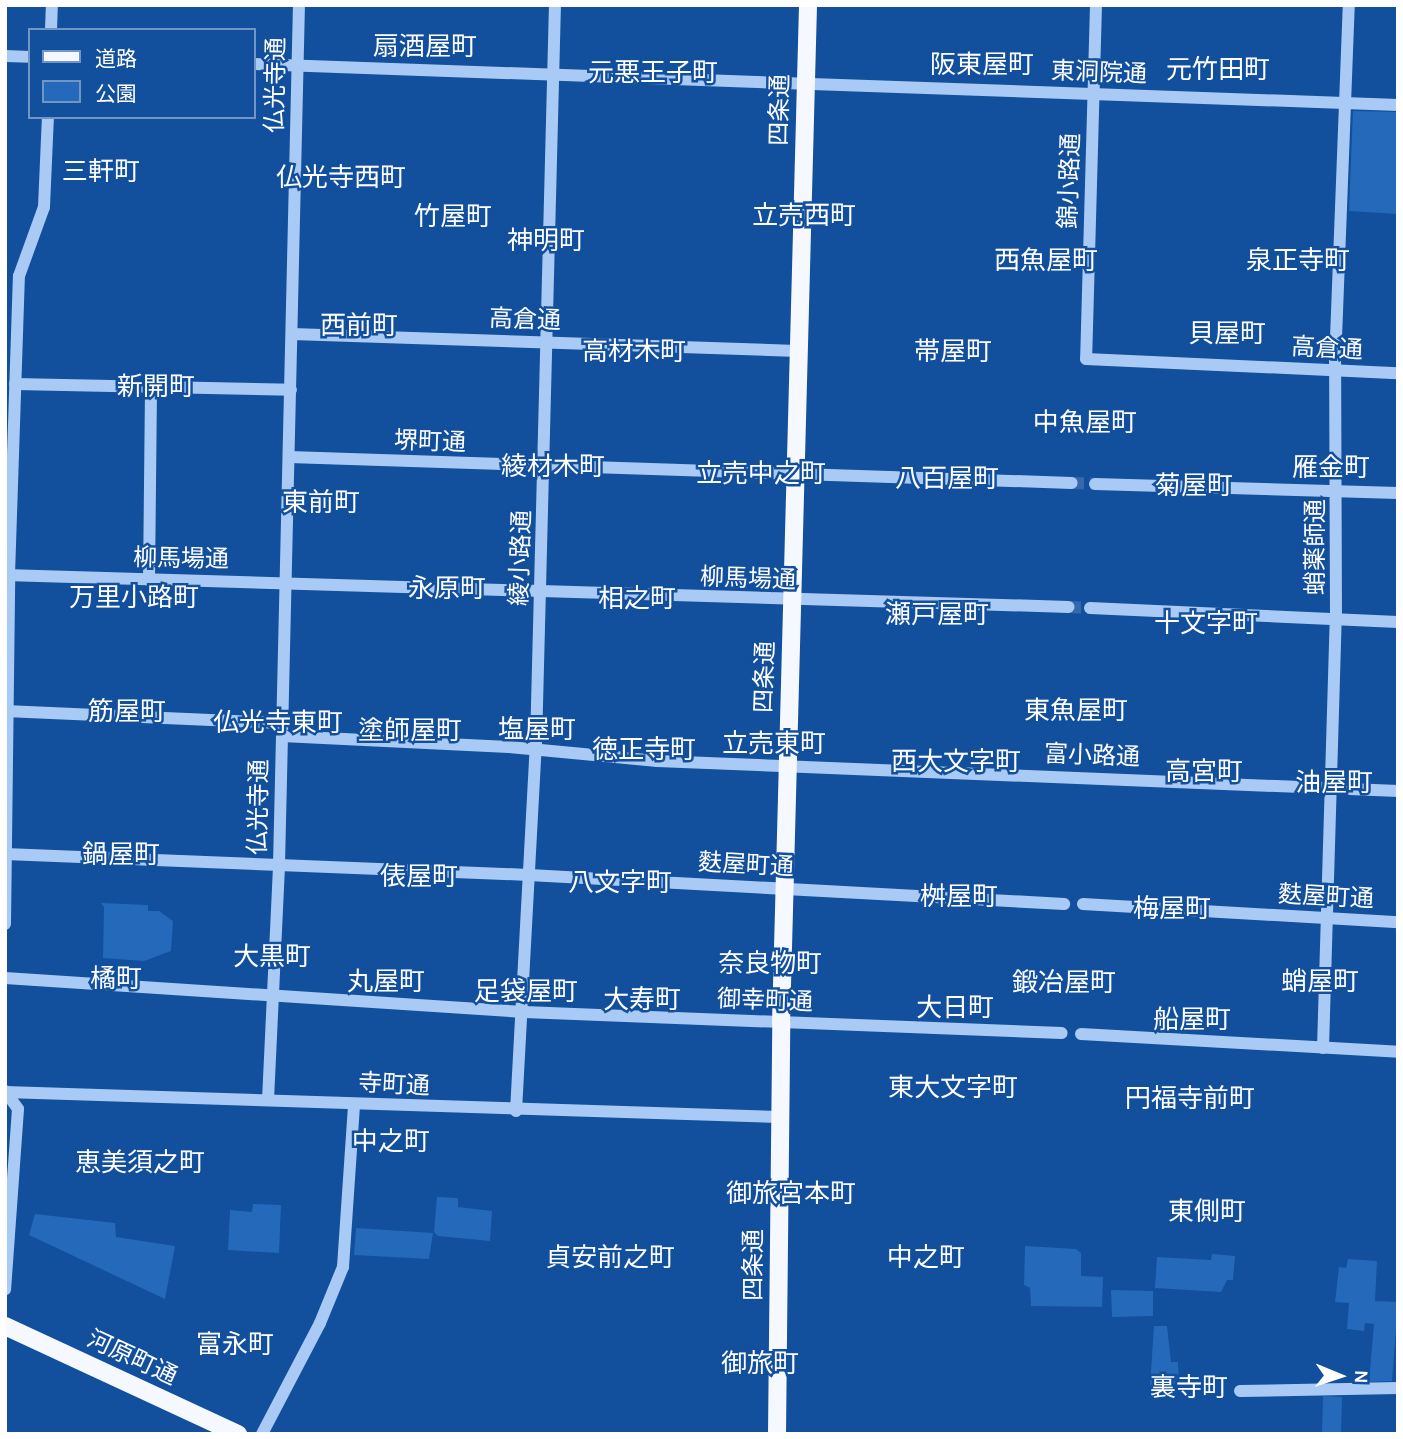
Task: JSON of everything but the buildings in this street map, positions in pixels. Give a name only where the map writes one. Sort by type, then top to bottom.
[{"type":"main road","name":"四条通","points":[[777,1434],[781,1023],[807,5]]},
{"type":"main road","name":"河原町通","points":[[5,1326],[206,1427],[238,1434]]},
{"type":"street","points":[[51,28],[52,5]]},
{"type":"street","name":"仏光寺通","points":[[268,1100],[279,865],[283,583],[291,390],[299,5]]},
{"type":"street","name":"綾小路通","points":[[516,1111],[524,1012],[536,749],[555,5]]},
{"type":"street","name":"錦小路通","points":[[1086,359],[1096,5]]},
{"type":"street","name":"蛸薬師通","points":[[1323,1048],[1336,619],[1336,371],[1349,5]]},
{"type":"street","points":[[5,56],[28,57]]},
{"type":"street","name":"東洞院通","points":[[256,64],[1398,105]]},
{"type":"street","points":[[5,924],[8,454],[15,384],[11,322],[19,275],[44,207],[48,119]]},
{"type":"street","name":"高倉通","points":[[292,334],[798,351]]},
{"type":"street","name":"高倉通","points":[[1086,359],[1398,373]]},
{"type":"street","points":[[15,384],[291,390]]},
{"type":"street","points":[[149,580],[151,388]]},
{"type":"street","name":"堺町通","points":[[289,457],[544,468],[795,473],[1072,483]]},
{"type":"street","points":[[1095,484],[1398,493]]},
{"type":"street","name":"柳馬場通","points":[[7,575],[541,590],[792,602],[1069,607]]},
{"type":"street","points":[[1090,608],[1398,622]]},
{"type":"street","name":"富小路通","points":[[7,711],[788,767],[1398,791]]},
{"type":"street","name":"麩屋町通","points":[[6,854],[529,875],[1064,904]]},
{"type":"street","name":"麩屋町通","points":[[1083,905],[1398,922]]},
{"type":"street","name":"御幸町通","points":[[5,978],[524,1012],[1062,1033]]},
{"type":"street","points":[[1081,1034],[1398,1052]]},
{"type":"street","points":[[5,1092],[18,1109],[5,1290]]},
{"type":"street","name":"寺町通","points":[[5,1092],[516,1111],[780,1117]]},
{"type":"street","points":[[262,1434],[320,1323],[343,1267],[354,1104]]},
{"type":"street","points":[[1240,1391],[1398,1388]]},
{"type":"green space","points":[[1353,111],[1398,112],[1398,214],[1349,211]]},
{"type":"green space","points":[[101,903],[148,905],[148,911],[159,911],[173,921],[171,951],[144,961],[103,958],[104,907]]},
{"type":"green space","points":[[437,1197],[458,1198],[458,1207],[492,1211],[490,1241],[438,1236],[434,1232]]},
{"type":"green space","points":[[253,1204],[281,1205],[279,1253],[228,1250],[230,1210],[252,1212]]},
{"type":"green space","points":[[35,1214],[115,1223],[116,1237],[175,1246],[165,1299],[29,1235]]},
{"type":"green space","points":[[356,1228],[433,1233],[429,1259],[354,1255]]},
{"type":"green space","points":[[1025,1246],[1076,1249],[1081,1253],[1081,1276],[1103,1277],[1102,1307],[1031,1306],[1030,1288],[1024,1285]]},
{"type":"green space","points":[[1212,1254],[1235,1256],[1233,1280],[1227,1280],[1221,1292],[1155,1288],[1157,1257],[1211,1260]]},
{"type":"green space","points":[[1348,1259],[1377,1261],[1375,1301],[1398,1302],[1392,1381],[1369,1382],[1374,1324],[1365,1323],[1364,1331],[1347,1329],[1349,1303],[1335,1302],[1339,1267],[1346,1268]]},
{"type":"green space","points":[[1111,1290],[1153,1291],[1153,1316],[1112,1317]]},
{"type":"green space","points":[[1154,1326],[1167,1326],[1171,1362],[1178,1362],[1179,1386],[1150,1386]]},
{"type":"green space","points":[[1323,1396],[1342,1397],[1341,1434],[1322,1434]]},
{"type":"tunnel","points":[[1072,483],[1095,484]]},
{"type":"tunnel","points":[[1069,607],[1090,608]]},
{"type":"district","name":"扇酒屋町","points":[[425,47]]},
{"type":"district","name":"阪東屋町","points":[[982,65]]},
{"type":"district","name":"元竹田町","points":[[1218,70]]},
{"type":"district","name":"元悪王子町","points":[[653,73]]},
{"type":"district","name":"三軒町","points":[[101,172]]},
{"type":"district","name":"仏光寺西町","points":[[341,178]]},
{"type":"district","name":"立売西町","points":[[804,216]]},
{"type":"district","name":"竹屋町","points":[[453,217]]},
{"type":"district","name":"神明町","points":[[546,241]]},
{"type":"district","name":"西魚屋町","points":[[1046,261]]},
{"type":"district","name":"泉正寺町","points":[[1298,261]]},
{"type":"district","name":"西前町","points":[[359,326]]},
{"type":"district","name":"貝屋町","points":[[1227,334]]},
{"type":"district","name":"高材木町","points":[[634,352]]},
{"type":"district","name":"帯屋町","points":[[953,352]]},
{"type":"district","name":"新開町","points":[[156,387]]},
{"type":"district","name":"中魚屋町","points":[[1085,423]]},
{"type":"district","name":"綾材木町","points":[[553,467]]},
{"type":"district","name":"雁金町","points":[[1331,468]]},
{"type":"district","name":"立売中之町","points":[[761,474]]},
{"type":"district","name":"八百屋町","points":[[947,479]]},
{"type":"district","name":"菊屋町","points":[[1194,486]]},
{"type":"district","name":"東前町","points":[[321,503]]},
{"type":"district","name":"永原町","points":[[447,589]]},
{"type":"district","name":"万里小路町","points":[[134,598]]},
{"type":"district","name":"相之町","points":[[637,599]]},
{"type":"district","name":"瀬戸屋町","points":[[937,615]]},
{"type":"district","name":"十文字町","points":[[1206,624]]},
{"type":"district","name":"東魚屋町","points":[[1076,711]]},
{"type":"district","name":"筋屋町","points":[[127,712]]},
{"type":"district","name":"仏光寺東町","points":[[278,723]]},
{"type":"district","name":"塩屋町","points":[[537,730]]},
{"type":"district","name":"塗師屋町","points":[[410,731]]},
{"type":"district","name":"立売東町","points":[[774,744]]},
{"type":"district","name":"徳正寺町","points":[[644,750]]},
{"type":"district","name":"西大文字町","points":[[956,762]]},
{"type":"district","name":"高宮町","points":[[1204,772]]},
{"type":"district","name":"油屋町","points":[[1334,783]]},
{"type":"district","name":"鍋屋町","points":[[121,855]]},
{"type":"district","name":"俵屋町","points":[[419,877]]},
{"type":"district","name":"八文字町","points":[[620,883]]},
{"type":"district","name":"桝屋町","points":[[959,897]]},
{"type":"district","name":"梅屋町","points":[[1172,909]]},
{"type":"district","name":"大黒町","points":[[272,957]]},
{"type":"district","name":"奈良物町","points":[[770,964]]},
{"type":"district","name":"橘町","points":[[116,979]]},
{"type":"district","name":"丸屋町","points":[[386,982]]},
{"type":"district","name":"蛸屋町","points":[[1320,982]]},
{"type":"district","name":"鍛冶屋町","points":[[1064,983]]},
{"type":"district","name":"足袋屋町","points":[[526,992]]},
{"type":"district","name":"大寿町","points":[[642,1000]]},
{"type":"district","name":"大日町","points":[[955,1008]]},
{"type":"district","name":"船屋町","points":[[1192,1020]]},
{"type":"district","name":"東大文字町","points":[[953,1088]]},
{"type":"district","name":"円福寺前町","points":[[1190,1099]]},
{"type":"district","name":"中之町","points":[[391,1142]]},
{"type":"district","name":"恵美須之町","points":[[140,1163]]},
{"type":"district","name":"御旅宮本町","points":[[791,1194]]},
{"type":"district","name":"東側町","points":[[1207,1212]]},
{"type":"district","name":"貞安前之町","points":[[610,1258]]},
{"type":"district","name":"中之町","points":[[926,1258]]},
{"type":"district","name":"富永町","points":[[235,1345]]},
{"type":"district","name":"御旅町","points":[[760,1364]]},
{"type":"district","name":"裏寺町","points":[[1189,1388]]}]
